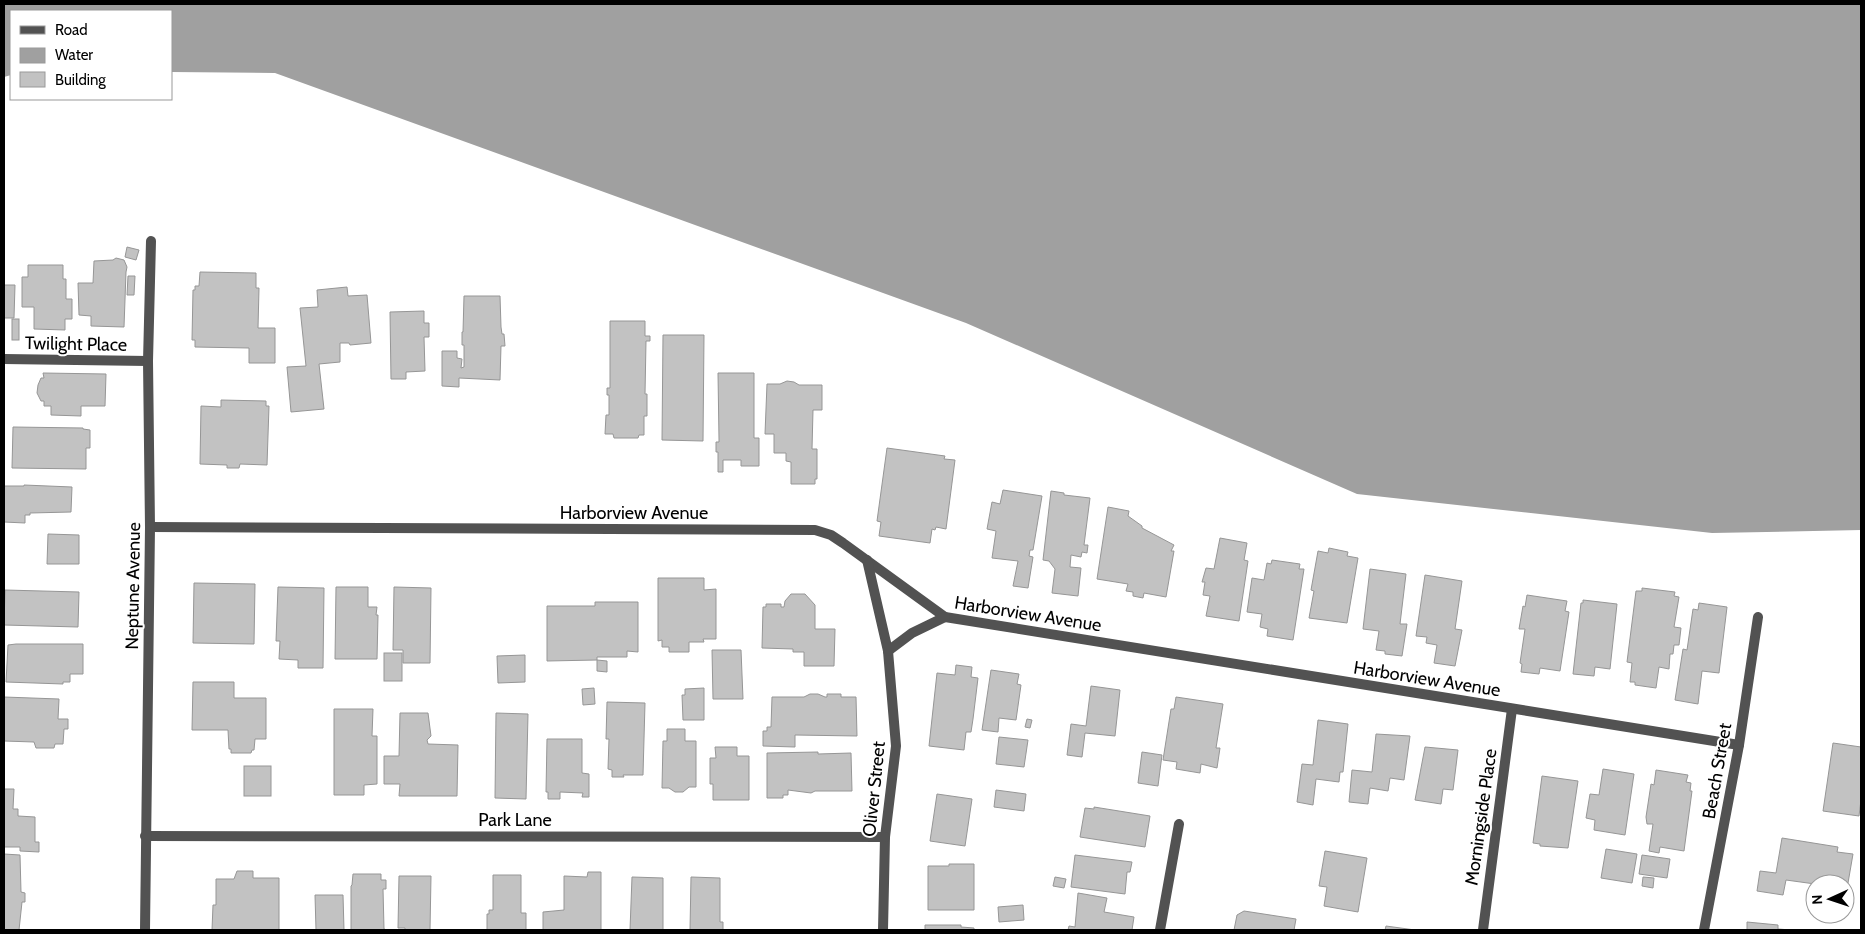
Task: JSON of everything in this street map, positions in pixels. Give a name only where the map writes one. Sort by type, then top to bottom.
[{"type":"street","name":"Neptune Avenue","points":[[145,930],[150,527],[148,361],[151,241]]},
{"type":"street","name":"Twilight Place","points":[[4,359],[148,361]]},
{"type":"street","name":"Harborview Avenue","points":[[150,527],[815,530],[831,535],[945,617],[1739,745]]},
{"type":"street","name":"Oliver Street","points":[[867,560],[888,651],[896,746],[884,838],[883,930]]},
{"type":"street","points":[[888,651],[912,633],[945,617]]},
{"type":"street","name":"Beach Street","points":[[1704,930],[1739,745],[1758,617]]},
{"type":"street","name":"Morningside Place","points":[[1483,930],[1512,709]]},
{"type":"street","points":[[1160,930],[1179,824]]},
{"type":"street","name":"Park Lane","points":[[145,836],[884,838]]},
{"type":"water","points":[[4,4],[1861,4],[1861,530],[1712,533],[1357,494],[966,323],[275,73],[172,72],[172,10],[10,10],[10,75],[4,77]]},
{"type":"building","points":[[127,247],[139,250],[136,260],[125,257]]},
{"type":"building","points":[[116,258],[124,260],[127,267],[124,327],[91,326],[91,316],[79,315],[78,283],[93,283],[94,261],[113,260]]},
{"type":"building","points":[[28,265],[63,265],[63,279],[66,279],[66,299],[72,299],[72,319],[65,319],[65,330],[34,329],[34,307],[22,307],[22,277],[28,277]]},
{"type":"building","points":[[200,272],[256,273],[256,288],[259,288],[258,328],[275,328],[275,363],[249,363],[249,348],[195,347],[195,340],[192,340],[193,290],[195,290],[195,286],[199,286]]},
{"type":"building","points":[[128,276],[135,276],[134,295],[127,295]]},
{"type":"building","points":[[4,285],[15,285],[14,318],[4,318]]},
{"type":"building","points":[[347,287],[348,296],[367,295],[371,343],[350,345],[349,343],[340,343],[340,362],[319,364],[324,409],[291,412],[287,367],[306,366],[300,308],[318,307],[317,290]]},
{"type":"building","points":[[464,296],[500,296],[501,327],[505,346],[501,346],[500,380],[459,378],[459,387],[442,386],[442,351],[457,351],[457,358],[462,359],[461,368],[464,367],[462,332]]},
{"type":"building","points":[[424,311],[424,323],[429,323],[429,337],[424,337],[425,371],[406,372],[406,379],[391,379],[390,312]]},
{"type":"building","points":[[12,319],[19,319],[19,340],[12,340]]},
{"type":"building","points":[[610,321],[645,321],[645,336],[650,336],[650,341],[646,341],[645,394],[647,394],[647,416],[644,416],[644,435],[639,435],[638,438],[614,438],[613,434],[605,434],[606,415],[609,415],[607,388],[610,388]]},
{"type":"building","points":[[663,335],[704,335],[703,441],[662,440]]},
{"type":"building","points":[[43,373],[106,374],[105,406],[81,406],[81,416],[51,415],[51,406],[44,406],[44,401],[41,401],[37,393],[41,378],[44,378]]},
{"type":"building","points":[[718,373],[754,373],[754,438],[759,438],[759,466],[741,466],[741,460],[723,460],[723,472],[718,472],[716,442],[719,442]]},
{"type":"building","points":[[787,381],[799,385],[822,385],[822,410],[813,410],[812,449],[817,449],[817,479],[815,479],[815,484],[791,484],[791,462],[786,461],[786,453],[774,453],[774,434],[765,434],[767,384],[780,384]]},
{"type":"building","points":[[221,400],[266,401],[266,406],[269,406],[267,465],[240,464],[239,468],[227,468],[227,465],[200,464],[201,406],[221,407]]},
{"type":"building","points":[[13,427],[83,428],[90,430],[90,448],[86,448],[86,469],[12,468]]},
{"type":"building","points":[[887,448],[945,456],[944,459],[955,460],[946,529],[936,527],[935,530],[932,529],[930,543],[879,536],[881,522],[877,521]]},
{"type":"building","points":[[4,486],[72,487],[71,512],[30,513],[30,515],[25,515],[25,523],[4,522]]},
{"type":"building","points":[[1003,490],[1042,496],[1033,550],[1030,550],[1029,556],[1033,557],[1028,588],[1013,586],[1018,561],[992,558],[996,531],[987,529],[992,502],[1000,504]]},
{"type":"building","points":[[1051,491],[1064,493],[1064,495],[1090,498],[1084,545],[1088,545],[1087,553],[1082,552],[1081,557],[1071,555],[1070,567],[1081,568],[1078,596],[1052,593],[1055,569],[1049,561],[1043,560]]},
{"type":"building","points":[[1108,507],[1129,511],[1128,516],[1142,526],[1142,528],[1174,545],[1171,551],[1174,551],[1166,597],[1144,593],[1143,598],[1133,596],[1133,592],[1126,591],[1128,584],[1097,579]]},
{"type":"building","points":[[48,534],[79,535],[79,564],[47,564]]},
{"type":"building","points":[[1220,538],[1247,543],[1244,560],[1248,561],[1239,621],[1206,616],[1210,596],[1203,595],[1205,582],[1202,582],[1206,568],[1214,569]]},
{"type":"building","points":[[1329,548],[1348,552],[1347,556],[1358,558],[1347,623],[1309,618],[1314,591],[1311,590],[1318,551],[1328,553]]},
{"type":"building","points":[[1272,560],[1300,564],[1299,569],[1304,569],[1293,640],[1267,636],[1268,629],[1260,627],[1262,614],[1247,612],[1252,578],[1264,580],[1267,563],[1271,564]]},
{"type":"building","points":[[1370,569],[1406,574],[1400,624],[1407,624],[1402,656],[1385,654],[1385,651],[1376,650],[1379,631],[1363,629]]},
{"type":"building","points":[[1425,575],[1462,581],[1455,629],[1462,630],[1455,666],[1434,663],[1437,645],[1426,643],[1427,637],[1416,636]]},
{"type":"building","points":[[658,578],[704,578],[704,590],[716,589],[716,639],[703,639],[704,642],[689,642],[689,652],[669,652],[669,647],[662,647],[662,640],[658,641]]},
{"type":"building","points":[[194,583],[255,584],[254,644],[193,643]]},
{"type":"building","points":[[278,587],[324,588],[323,668],[298,668],[298,660],[279,659],[280,641],[276,641]]},
{"type":"building","points":[[336,587],[368,587],[368,607],[377,607],[376,615],[378,615],[377,659],[335,659]]},
{"type":"building","points":[[394,587],[431,588],[430,663],[403,663],[403,650],[393,650]]},
{"type":"building","points":[[1642,588],[1675,592],[1674,596],[1679,597],[1674,627],[1681,628],[1679,645],[1674,645],[1673,654],[1670,654],[1669,669],[1659,667],[1656,688],[1635,685],[1635,682],[1630,682],[1632,663],[1627,662],[1636,591],[1642,591]]},
{"type":"building","points":[[5,590],[79,592],[78,627],[4,625]]},
{"type":"building","points":[[791,594],[805,594],[815,605],[815,629],[835,629],[834,666],[804,666],[804,652],[793,652],[793,649],[762,648],[763,607],[766,607],[766,604],[781,604],[781,607],[784,607],[785,601]]},
{"type":"building","points":[[1527,595],[1567,601],[1565,611],[1569,612],[1560,671],[1540,668],[1539,674],[1521,672],[1522,664],[1520,663],[1525,629],[1519,629]]},
{"type":"building","points":[[1583,600],[1617,604],[1610,669],[1595,667],[1594,676],[1573,674],[1581,603],[1583,603]]},
{"type":"building","points":[[595,602],[638,602],[638,652],[627,651],[627,657],[597,657],[597,660],[547,661],[547,606],[595,606]]},
{"type":"building","points":[[1699,603],[1727,607],[1719,673],[1702,671],[1698,704],[1675,700],[1683,649],[1687,650],[1693,609],[1698,610]]},
{"type":"building","points":[[83,644],[83,674],[70,674],[70,682],[63,682],[63,684],[6,682],[8,645]]},
{"type":"building","points":[[712,650],[741,650],[743,699],[713,699]]},
{"type":"building","points":[[384,653],[402,653],[402,681],[384,681]]},
{"type":"building","points":[[525,655],[525,682],[498,683],[497,656]]},
{"type":"building","points":[[597,660],[607,661],[607,672],[597,671]]},
{"type":"building","points":[[956,665],[972,667],[971,677],[978,678],[971,732],[966,732],[964,750],[929,746],[937,673],[955,675]]},
{"type":"building","points":[[991,670],[1019,674],[1017,684],[1021,685],[1016,720],[999,718],[998,732],[982,730]]},
{"type":"building","points":[[193,682],[234,682],[234,698],[266,698],[266,739],[255,739],[254,750],[251,753],[231,753],[228,730],[192,730]]},
{"type":"building","points":[[1091,686],[1120,690],[1115,736],[1085,733],[1082,757],[1067,755],[1071,724],[1086,726]]},
{"type":"building","points":[[594,688],[595,704],[583,705],[582,689]]},
{"type":"building","points":[[704,688],[704,720],[683,720],[682,695],[685,695],[685,689]]},
{"type":"building","points":[[810,694],[827,697],[827,694],[841,694],[841,697],[856,697],[857,736],[795,735],[795,747],[763,746],[763,731],[767,731],[767,727],[771,727],[772,697],[804,697]]},
{"type":"building","points":[[4,697],[59,699],[58,719],[68,719],[68,729],[64,729],[63,744],[55,744],[54,748],[36,748],[34,742],[4,741]]},
{"type":"building","points":[[1176,697],[1223,704],[1216,748],[1220,748],[1217,768],[1201,764],[1200,773],[1176,769],[1177,762],[1163,760],[1171,709],[1174,709]]},
{"type":"building","points":[[607,702],[645,703],[643,775],[612,777],[612,770],[608,769],[609,739],[606,739]]},
{"type":"building","points":[[334,709],[373,709],[372,736],[377,736],[377,784],[364,785],[364,795],[334,795]]},
{"type":"building","points":[[400,713],[428,713],[431,736],[427,740],[428,744],[458,745],[457,796],[399,796],[400,784],[384,784],[384,756],[399,756]]},
{"type":"building","points":[[496,713],[528,714],[526,799],[495,798]]},
{"type":"building","points":[[1027,719],[1032,720],[1030,728],[1025,727]]},
{"type":"building","points":[[1318,720],[1348,724],[1343,772],[1340,772],[1339,782],[1316,779],[1313,805],[1297,802],[1302,764],[1313,765]]},
{"type":"building","points":[[667,729],[685,729],[685,741],[696,741],[696,787],[689,787],[683,792],[662,788],[663,741],[667,741]]},
{"type":"building","points":[[1376,734],[1410,736],[1404,780],[1390,778],[1388,791],[1370,788],[1368,804],[1349,802],[1352,770],[1372,772]]},
{"type":"building","points":[[999,737],[1028,740],[1024,767],[996,764]]},
{"type":"building","points":[[547,739],[582,739],[582,773],[589,774],[589,797],[582,797],[583,793],[560,792],[560,799],[548,799],[548,792],[546,792]]},
{"type":"building","points":[[1833,743],[1861,747],[1861,800],[1859,816],[1823,811]]},
{"type":"building","points":[[715,747],[737,747],[737,756],[749,756],[749,800],[713,800],[713,784],[710,784],[710,758],[716,758]]},
{"type":"building","points":[[1425,747],[1458,750],[1453,790],[1443,789],[1441,804],[1415,800]]},
{"type":"building","points":[[818,752],[818,754],[851,753],[852,791],[815,791],[811,793],[788,790],[788,795],[783,795],[783,798],[767,798],[767,753]]},
{"type":"building","points":[[1142,752],[1162,755],[1158,786],[1138,783]]},
{"type":"building","points":[[244,766],[271,766],[271,796],[244,796]]},
{"type":"building","points":[[1603,769],[1634,774],[1625,835],[1594,830],[1595,820],[1586,818],[1590,794],[1599,795]]},
{"type":"building","points":[[1656,770],[1688,775],[1686,782],[1691,783],[1690,791],[1692,791],[1684,851],[1660,847],[1659,853],[1649,851],[1653,824],[1647,824],[1646,817],[1651,784],[1654,785]]},
{"type":"building","points":[[1542,776],[1578,781],[1568,848],[1540,846],[1540,844],[1533,843]]},
{"type":"building","points":[[4,789],[14,789],[13,809],[18,809],[18,816],[35,817],[35,842],[39,842],[39,852],[20,851],[20,847],[4,847]]},
{"type":"building","points":[[996,790],[1026,794],[1024,811],[994,807]]},
{"type":"building","points":[[937,794],[972,799],[965,846],[930,841]]},
{"type":"building","points":[[1094,807],[1150,816],[1145,847],[1080,837],[1085,808],[1094,809]]},
{"type":"building","points":[[1782,838],[1838,847],[1837,852],[1853,854],[1850,874],[1805,874],[1805,883],[1786,880],[1783,895],[1757,891],[1760,871],[1776,873]]},
{"type":"building","points":[[1606,849],[1637,854],[1632,883],[1601,878]]},
{"type":"building","points":[[1325,851],[1367,858],[1358,912],[1324,906],[1327,887],[1319,886]]},
{"type":"building","points":[[4,854],[20,855],[21,892],[25,893],[25,902],[22,902],[19,930],[4,930]]},
{"type":"building","points":[[1075,855],[1132,862],[1130,872],[1127,872],[1125,894],[1071,887]]},
{"type":"building","points":[[1642,855],[1670,859],[1667,878],[1639,874]]},
{"type":"building","points":[[949,864],[974,864],[974,910],[928,910],[928,866],[949,866]]},
{"type":"building","points":[[237,871],[253,871],[253,878],[279,878],[279,930],[212,930],[213,905],[216,905],[216,879],[234,879]]},
{"type":"building","points":[[588,872],[601,872],[601,930],[543,930],[543,912],[564,910],[564,876],[587,877]]},
{"type":"building","points":[[353,874],[381,874],[381,880],[386,880],[386,889],[383,889],[384,929],[387,930],[351,930],[351,886]]},
{"type":"building","points":[[493,875],[521,875],[521,913],[526,913],[526,930],[487,930],[487,914],[489,914],[489,910],[493,910]]},
{"type":"building","points":[[399,876],[431,876],[430,930],[405,930],[405,928],[398,928]]},
{"type":"building","points":[[632,877],[663,878],[663,930],[630,930]]},
{"type":"building","points":[[691,877],[720,878],[720,922],[723,922],[723,930],[690,930]]},
{"type":"building","points":[[1055,877],[1066,879],[1064,888],[1053,886]]},
{"type":"building","points":[[1643,877],[1654,878],[1653,888],[1642,886]]},
{"type":"building","points":[[1078,893],[1107,898],[1104,912],[1134,917],[1132,930],[1068,930],[1069,926],[1075,927]]},
{"type":"building","points":[[315,895],[343,895],[344,930],[316,930]]},
{"type":"building","points":[[1023,905],[1024,920],[999,922],[998,907]]},
{"type":"building","points":[[1244,911],[1296,919],[1294,930],[1234,930],[1237,915]]},
{"type":"building","points":[[1747,922],[1778,925],[1778,929],[1791,930],[1747,930]]},
{"type":"building","points":[[925,925],[961,925],[961,927],[974,928],[974,930],[925,930]]},
{"type":"building","points":[[1386,926],[1415,930],[1385,930]]}]
